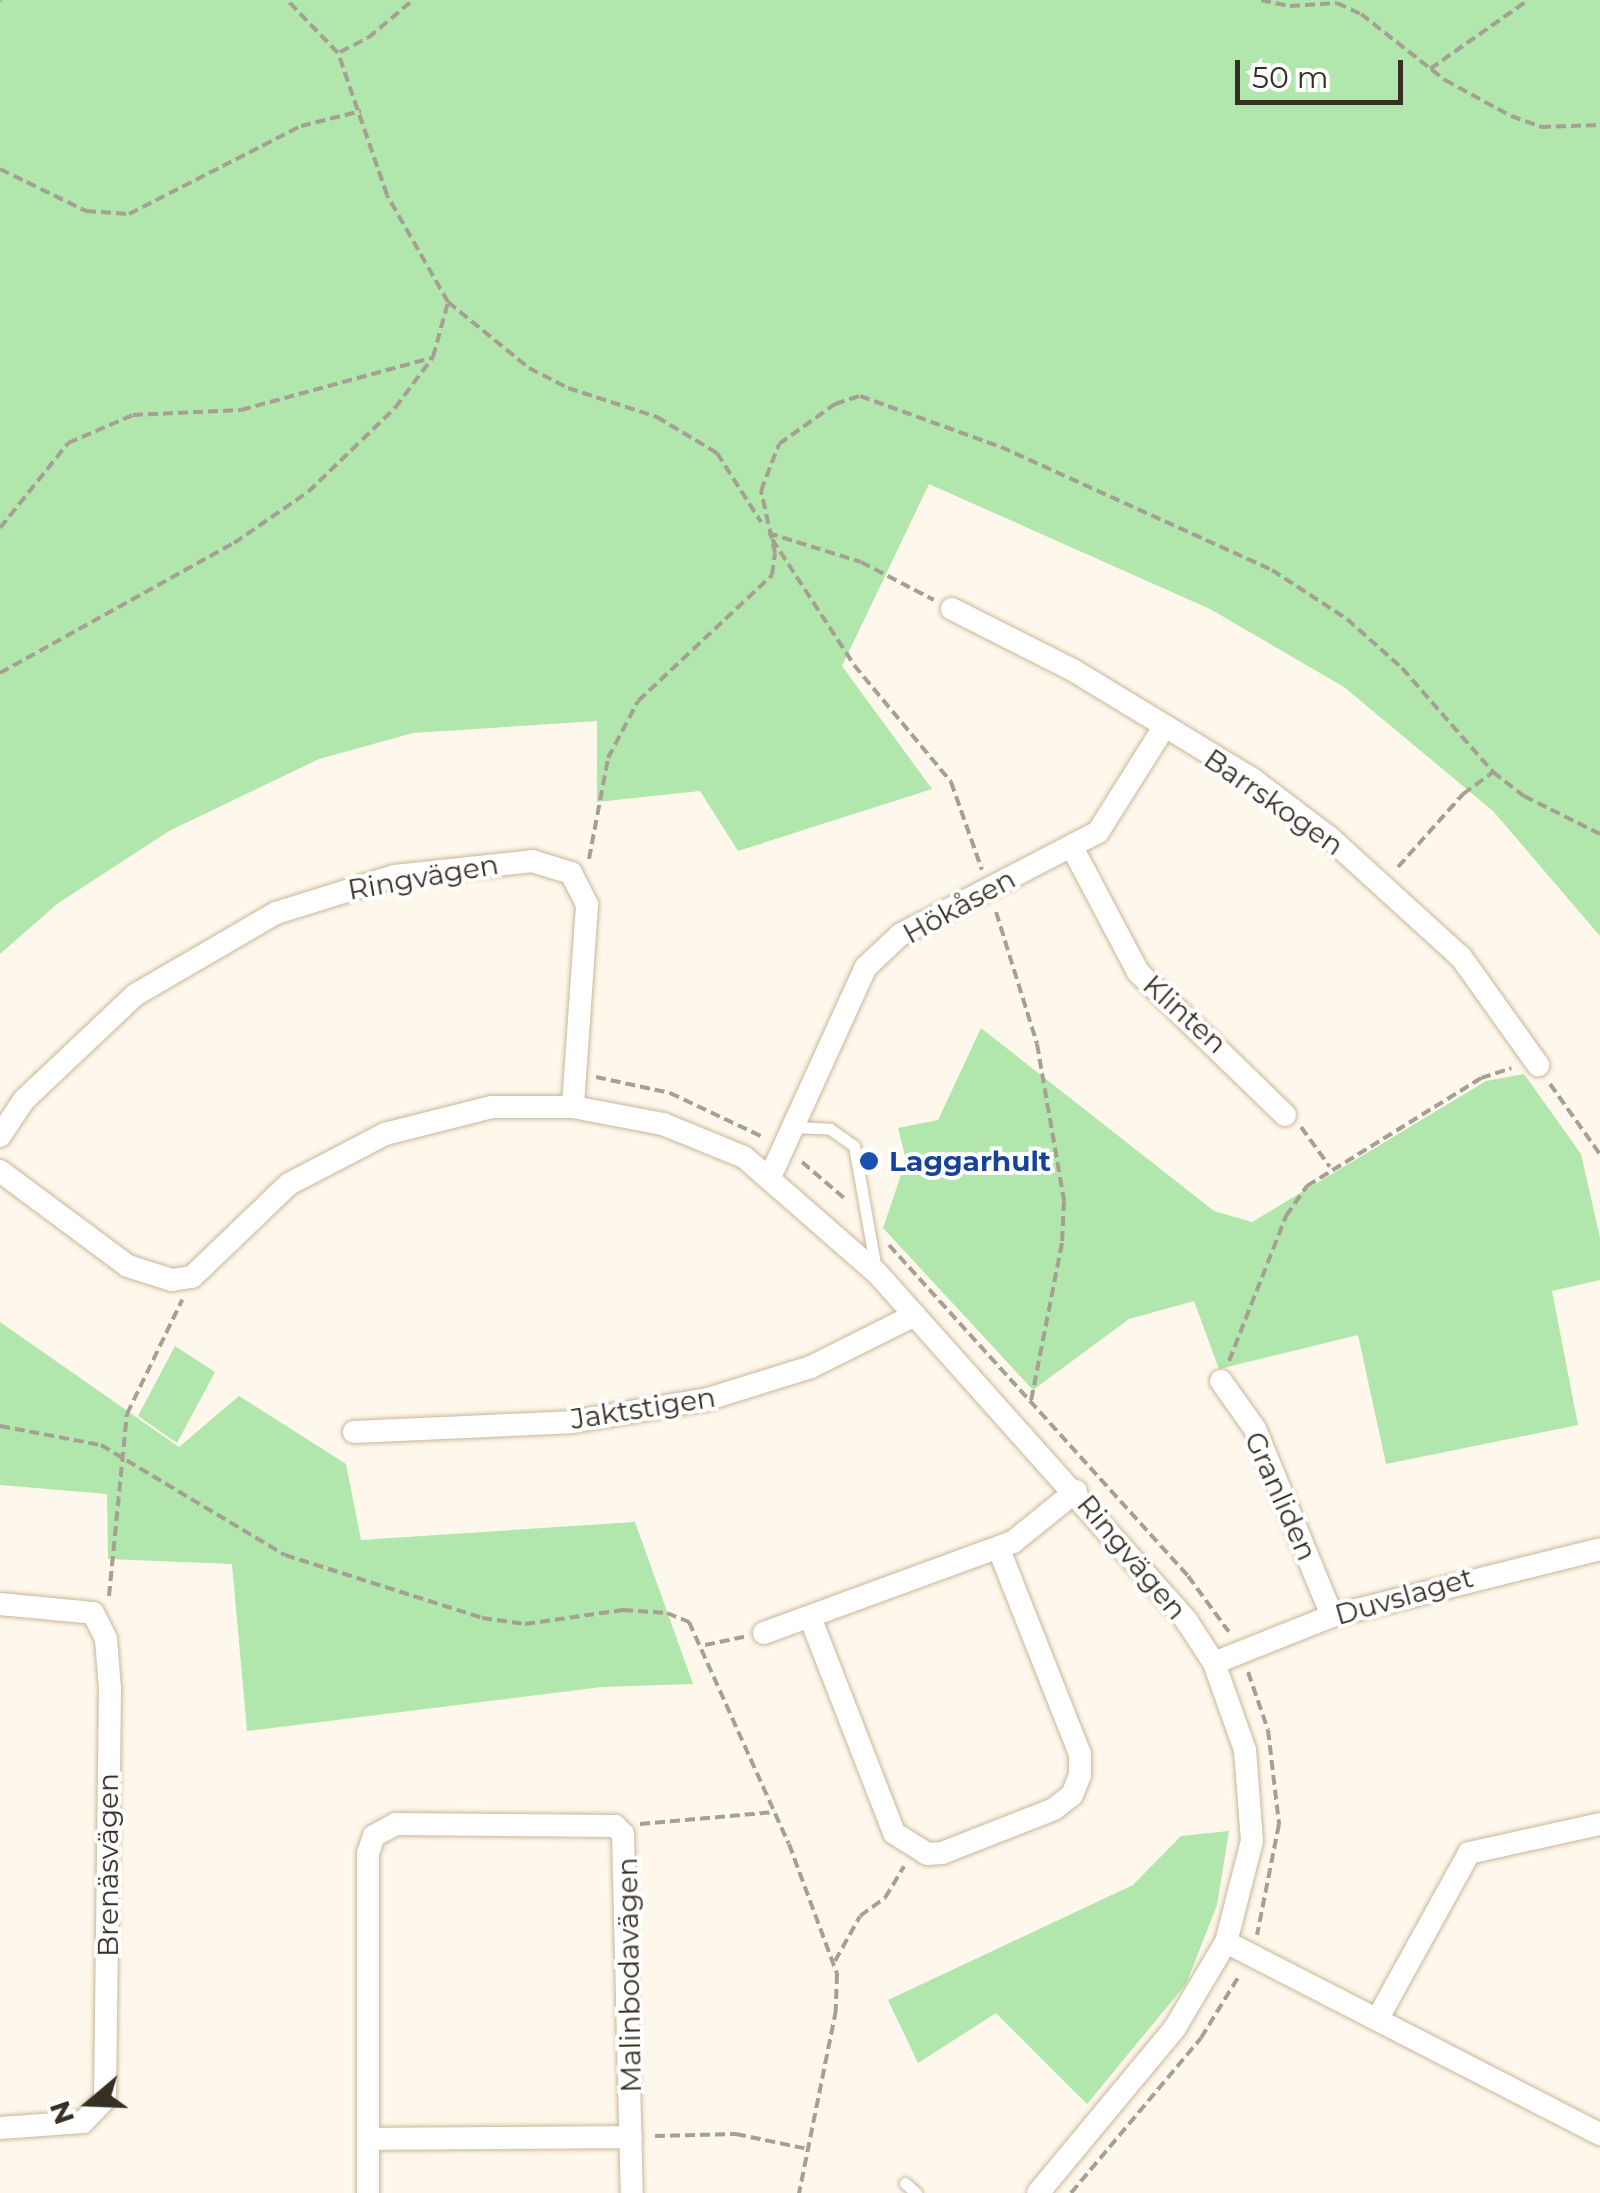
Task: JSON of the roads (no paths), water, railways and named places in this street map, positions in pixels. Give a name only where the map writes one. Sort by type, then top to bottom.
[{"type":"street","name":"Barrskogen","points":[[952,609],[1073,670],[1252,779],[1383,883],[1488,986],[1538,1065]]},
{"type":"street","name":"Hökåsen","points":[[770,1176],[796,1127],[866,968],[900,935],[1074,849],[1098,832],[1164,728]]},
{"type":"street","name":"Klinten","points":[[1074,849],[1138,972],[1285,1116]]},
{"type":"street","name":"Ringvägen","points":[[0,1136],[24,1100],[135,995],[276,913],[339,890],[447,868],[532,861],[571,873],[587,904],[573,1107]]},
{"type":"street","name":"Ringvägen","points":[[0,1171],[128,1266],[156,1279],[192,1277],[289,1184],[385,1134],[492,1108],[573,1107],[663,1124],[770,1176],[877,1273],[1076,1490],[1186,1620],[1214,1663],[1244,1750],[1252,1800],[1252,1841],[1226,1942],[1175,2028],[1038,2193]]},
{"type":"street","name":"Jaktstigen","points":[[354,1432],[571,1422],[708,1399],[811,1367],[916,1315]]},
{"type":"street","name":"Granliden","points":[[1222,1381],[1255,1430],[1332,1616]]},
{"type":"street","points":[[764,1634],[999,1549],[1076,1490]]},
{"type":"street","points":[[810,1617],[890,1825],[914,1849],[942,1853],[1054,1809],[1072,1796],[1080,1775],[1080,1754],[999,1549]]},
{"type":"street","name":"Duvslaget","points":[[1214,1663],[1332,1616],[1600,1549]]},
{"type":"street","name":"Brenäsvägen","points":[[0,1604],[65,1607],[100,1621],[110,1673],[104,2098],[83,2122],[0,2128]]},
{"type":"street","name":"Malinbodavägen","points":[[368,2193],[368,1853],[374,1836],[396,1824],[615,1826],[628,1843],[632,2193]]},
{"type":"street","points":[[1378,2018],[1468,1853],[1600,1824]]},
{"type":"street","points":[[1226,1942],[1600,2134]]},
{"type":"street","points":[[368,2138],[631,2136]]},
{"type":"lane","points":[[796,1127],[830,1129],[854,1146],[877,1273]]},
{"type":"lane","points":[[904,2183],[916,2193]]},
{"type":"place","name":"Laggarhult","points":[[869,1161]]}]
